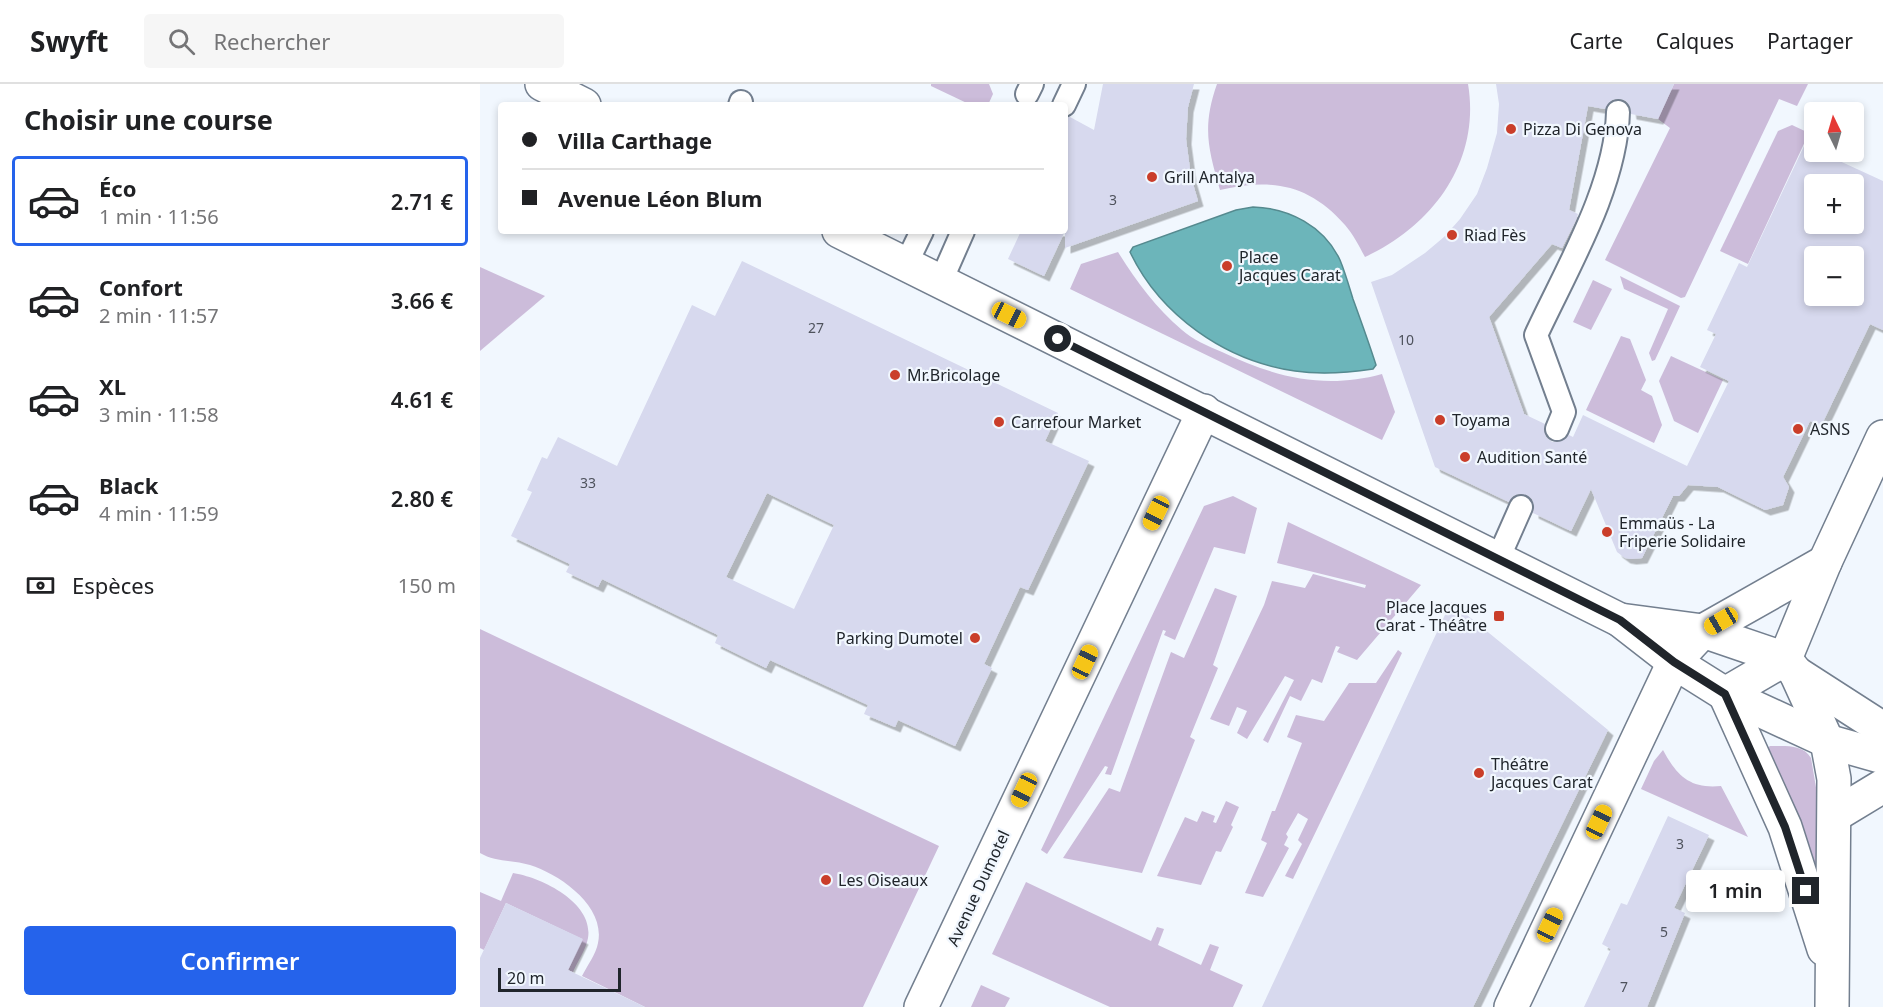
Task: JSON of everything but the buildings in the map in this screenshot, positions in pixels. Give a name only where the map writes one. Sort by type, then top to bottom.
[{"type":"main road","points":[[542,84],[578,102]]},
{"type":"main road","points":[[865,234],[916,240],[941,281],[1620,620],[1674,662],[1725,694],[1827,741],[1883,757]]},
{"type":"main road","name":"Avenue Dumotel","points":[[921,1007],[1204,411]]},
{"type":"main road","points":[[1832,992],[1834,779],[1827,741],[1791,666],[1825,562],[1883,437]]},
{"type":"main road","points":[[1511,1007],[1674,662],[1702,631],[1825,562]]},
{"type":"main road","points":[[1620,620],[1702,631],[1791,666],[1883,729]]},
{"type":"main road","points":[[1725,694],[1791,666]]},
{"type":"main road","points":[[1725,694],[1785,827],[1832,992]]},
{"type":"main road","points":[[1835,815],[1883,786]]},
{"type":"lane","points":[[1065,102],[1074,84]]},
{"type":"lane","points":[[1557,429],[1564,412],[1536,335],[1593,215],[1611,164],[1618,132],[1618,112]]},
{"type":"lane","points":[[941,281],[962,234]]},
{"type":"lane","points":[[1498,559],[1521,507]]},
{"type":"shaded area","points":[[931,84],[989,84],[993,94],[989,102],[965,102]]},
{"type":"shaded area","points":[[1217,84],[1468,84],[1470,112],[1467,139],[1459,164],[1447,188],[1431,209],[1412,228],[1365,257],[1345,225],[1331,211],[1303,193],[1272,185],[1239,186],[1220,190],[1208,137],[1209,113]]},
{"type":"shaded area","points":[[1674,84],[1808,84],[1797,106],[1779,99],[1685,297],[1681,298],[1605,260],[1670,128],[1658,119]]},
{"type":"shaded area","points":[[1792,125],[1804,131],[1804,144],[1748,264],[1720,251],[1778,131]]},
{"type":"shaded area","points":[[1118,252],[1139,284],[1164,313],[1186,334],[1206,345],[1241,361],[1300,378],[1340,381],[1382,374],[1395,412],[1382,440],[1070,289],[1081,264]]},
{"type":"shaded area","points":[[480,267],[545,296],[480,351]]},
{"type":"shaded area","points":[[1620,276],[1680,306],[1655,360],[1652,361],[1649,353],[1668,309],[1624,289]]},
{"type":"shaded area","points":[[1593,280],[1612,289],[1591,330],[1573,322]]},
{"type":"shaded area","points":[[1621,336],[1630,339],[1646,380],[1641,390],[1652,396],[1662,425],[1654,443],[1586,410]]},
{"type":"shaded area","points":[[1671,356],[1723,380],[1698,433],[1674,421],[1659,381]]},
{"type":"shaded area","points":[[1233,496],[1257,508],[1245,554],[1214,547],[1175,640],[1164,635],[1166,631],[1163,630],[1111,775],[1105,774],[1108,767],[1105,766],[1047,854],[1041,850],[1204,506]]},
{"type":"shaded area","points":[[1288,522],[1421,585],[1357,660],[1337,652],[1340,647],[1336,646],[1322,683],[1312,679],[1301,701],[1290,696],[1268,743],[1263,740],[1294,680],[1285,676],[1247,739],[1237,733],[1247,711],[1237,707],[1229,726],[1210,719],[1264,605],[1272,581],[1305,588],[1313,574],[1365,588],[1366,585],[1277,563]]},
{"type":"shaded area","points":[[1215,588],[1237,596],[1213,665],[1218,668],[1190,737],[1195,740],[1142,873],[1063,858],[1109,788],[1120,792],[1171,652],[1184,658]]},
{"type":"shaded area","points":[[480,629],[939,846],[863,1007],[645,1007],[582,976],[598,943],[599,929],[588,904],[566,884],[542,869],[524,863],[492,858],[480,853]]},
{"type":"shaded area","points":[[1398,650],[1402,653],[1293,879],[1285,876],[1302,844],[1298,840],[1308,819],[1298,813],[1286,834],[1288,837],[1284,845],[1289,848],[1263,897],[1245,893],[1267,843],[1261,840],[1272,811],[1275,811],[1302,743],[1287,737],[1296,715],[1324,721],[1349,683],[1376,683]]},
{"type":"shaded area","points":[[1770,746],[1798,748],[1808,753],[1811,758],[1821,817],[1825,892],[1766,749]]},
{"type":"shaded area","points":[[1663,750],[1679,774],[1686,779],[1701,785],[1721,786],[1748,837],[1641,789],[1654,761]]},
{"type":"shaded area","points":[[1226,801],[1239,807],[1231,825],[1233,827],[1221,852],[1216,851],[1201,885],[1157,876],[1185,817],[1197,822],[1202,811],[1215,816],[1213,822],[1216,823]]},
{"type":"shaded area","points":[[513,873],[550,886],[574,903],[583,913],[588,925],[588,938],[573,972],[568,970],[582,939],[506,903],[484,950],[480,948],[480,892],[501,901]]},
{"type":"shaded area","points":[[1026,882],[1151,941],[1157,927],[1164,929],[1158,945],[1201,965],[1210,944],[1219,947],[1210,970],[1243,985],[1233,1007],[1110,1007],[992,954]]},
{"type":"shaded area","points":[[981,985],[1010,998],[1005,1007],[971,1007]]},
{"type":"water","points":[[1253,207],[1280,211],[1304,221],[1325,238],[1333,248],[1342,265],[1376,365],[1373,369],[1334,373],[1295,371],[1269,366],[1220,346],[1177,315],[1143,275],[1130,252],[1133,247],[1236,210]]},
{"type":"place","name":"Pizza Di Genova","points":[[1511,129]]},
{"type":"place","name":"Grill Antalya","points":[[1152,177]]},
{"type":"place","name":"Riad Fès","points":[[1452,235]]},
{"type":"place","name":"Place Jacques Carat","points":[[1227,266]]},
{"type":"place","name":"Mr.Bricolage","points":[[895,375]]},
{"type":"place","name":"Toyama","points":[[1440,420]]},
{"type":"place","name":"Carrefour Market","points":[[999,422]]},
{"type":"place","name":"ASNS","points":[[1798,429]]},
{"type":"place","name":"Audition Santé","points":[[1465,457]]},
{"type":"place","name":"Emmaüs - La Friperie Solidaire","points":[[1607,532]]},
{"type":"place","name":"Place Jacques Carat - Théâtre","points":[[1499,616]]},
{"type":"place","name":"Parking Dumotel","points":[[975,638]]},
{"type":"place","name":"Théâtre Jacques Carat","points":[[1479,773]]},
{"type":"place","name":"Les Oiseaux","points":[[826,880]]},
{"type":"route","points":[[1058,339],[1620,620],[1674,662],[1725,694],[1785,827],[1806,891]]}]
